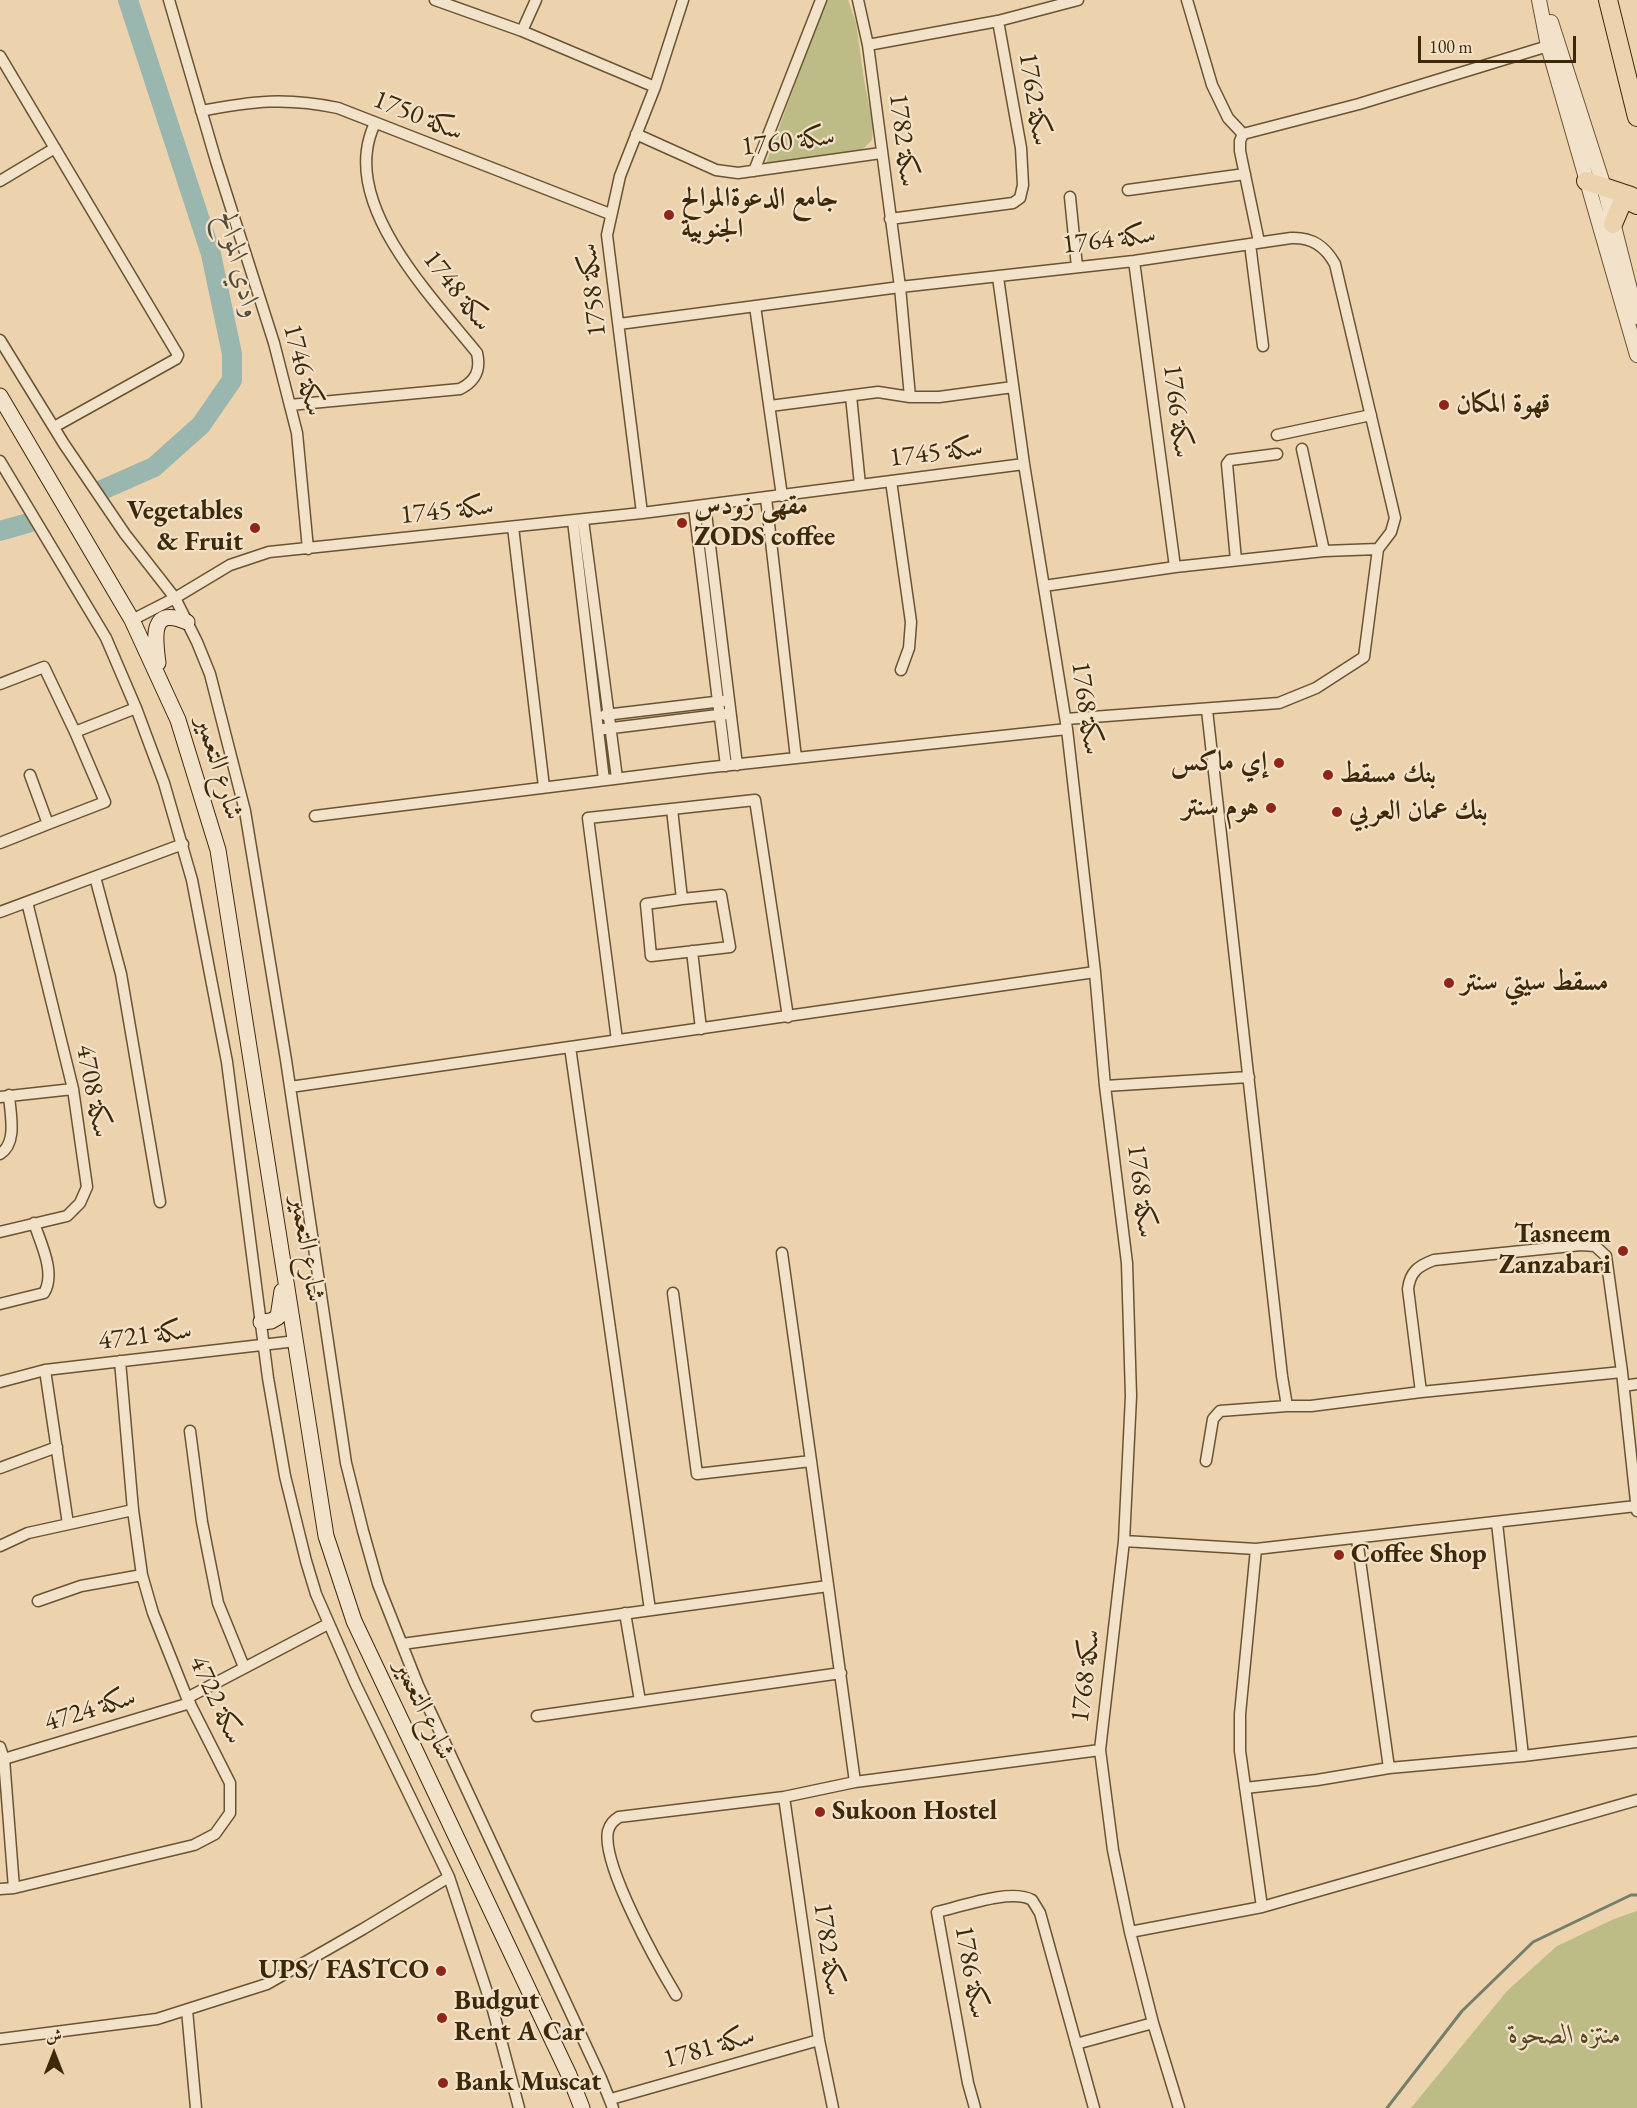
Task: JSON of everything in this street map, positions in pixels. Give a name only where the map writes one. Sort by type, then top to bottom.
[{"type":"highway","points":[[1608,0],[1637,117]]},
{"type":"highway","points":[[1595,184],[1631,196],[1637,203]]},
{"type":"highway","points":[[1613,224],[1622,203],[1629,201],[1637,203]]},
{"type":"main road","name":"شارع التعمير","points":[[0,396],[132,620],[178,720],[218,850],[326,1536],[354,1621],[569,2074],[582,2108]]},
{"type":"main road","points":[[160,681],[154,640],[157,625],[168,617],[187,622]]},
{"type":"main road","points":[[261,1322],[271,1321],[278,1317],[286,1280]]},
{"type":"street","name":"سكة 1746","points":[[169,0],[201,111],[274,343],[290,405],[297,433],[308,549]]},
{"type":"street","points":[[435,0],[522,32],[655,87]]},
{"type":"street","points":[[522,32],[536,0]]},
{"type":"street","name":"سكة 1758","points":[[642,513],[607,236],[620,176],[655,87],[683,0]]},
{"type":"street","points":[[754,171],[821,0]]},
{"type":"street","name":"سكة 1782","points":[[858,0],[868,45],[900,287],[910,397]]},
{"type":"street","name":"سكة 1762","points":[[868,45],[998,21],[1078,0]]},
{"type":"street","points":[[1187,0],[1212,85],[1228,118],[1243,134]]},
{"type":"street","points":[[1539,0],[1548,46],[1595,184],[1613,224],[1637,317]]},
{"type":"street","points":[[1545,0],[1595,184],[1637,355]]},
{"type":"street","name":"سكة 1762","points":[[890,219],[1013,203],[1020,198],[1023,185],[1021,148],[998,21]]},
{"type":"street","points":[[1243,134],[1359,104],[1548,46]]},
{"type":"street","points":[[0,56],[178,355],[176,359],[54,428]]},
{"type":"street","name":"سكة 1750","points":[[201,111],[247,102],[291,100],[338,108],[610,214]]},
{"type":"street","name":"سكة 1748","points":[[290,405],[460,389],[468,385],[478,373],[477,353],[414,275],[379,218],[367,172],[366,152],[375,123]]},
{"type":"street","name":"سكة 1760","points":[[636,134],[716,170],[738,173],[881,153]]},
{"type":"street","points":[[1243,134],[1240,151],[1254,243],[1263,346]]},
{"type":"street","points":[[0,181],[55,148]]},
{"type":"street","points":[[1128,190],[1245,174]]},
{"type":"street","points":[[1070,197],[1077,267]]},
{"type":"street","name":"سكة 1764","points":[[619,324],[900,287],[1134,261],[1301,237],[1312,240],[1329,252],[1335,264],[1395,518],[1391,532],[1378,549]]},
{"type":"street","name":"سكة 1766","points":[[1134,261],[1174,567]]},
{"type":"street","name":"سكة 1768","points":[[998,277],[1024,464],[1067,724],[1095,972],[1105,1086],[1127,1263],[1131,1396],[1124,1541],[1100,1750],[1113,1851],[1130,1932],[1153,2023],[1179,2108]]},
{"type":"street","points":[[755,306],[782,496]]},
{"type":"street","points":[[0,340],[54,428],[124,534],[175,598],[210,674],[245,812],[290,1087],[346,1463],[378,1584],[423,1696],[612,2103]]},
{"type":"street","points":[[770,406],[878,392],[910,397],[939,397],[1013,387]]},
{"type":"street","points":[[851,396],[860,485]]},
{"type":"street","points":[[1277,435],[1371,415]]},
{"type":"street","points":[[1302,449],[1324,551]]},
{"type":"street","points":[[1236,561],[1227,464],[1230,460],[1277,454]]},
{"type":"street","points":[[0,461],[106,638],[136,708],[164,783],[183,844],[227,1062],[264,1344],[285,1476],[306,1561],[328,1623],[355,1683],[449,1877],[489,2000],[519,2108]]},
{"type":"street","name":"سكة 1745","points":[[132,620],[175,598],[223,568],[269,552],[642,513],[1024,464]]},
{"type":"street","points":[[891,481],[910,622],[909,648],[900,670]]},
{"type":"street","points":[[766,498],[795,758]]},
{"type":"street","points":[[699,506],[732,765]]},
{"type":"street","points":[[578,520],[617,778]]},
{"type":"street","points":[[578,520],[604,780]]},
{"type":"street","points":[[513,527],[544,787]]},
{"type":"street","points":[[315,816],[1067,724],[1279,703],[1316,688],[1364,657],[1378,549],[1324,551],[1174,567],[1044,586]]},
{"type":"street","points":[[0,684],[44,667],[105,802],[0,843]]},
{"type":"street","points":[[596,716],[724,701]]},
{"type":"street","points":[[75,732],[136,708]]},
{"type":"street","points":[[1207,710],[1287,1406]]},
{"type":"street","points":[[598,729],[725,714]]},
{"type":"street","points":[[30,775],[48,824]]},
{"type":"street","points":[[617,1040],[588,818],[755,800],[788,1017]]},
{"type":"street","points":[[672,809],[682,899]]},
{"type":"street","points":[[0,912],[183,844]]},
{"type":"street","points":[[95,877],[121,974],[160,1202]]},
{"type":"street","points":[[721,895],[730,947],[651,956],[646,903],[682,899],[721,895]]},
{"type":"street","name":"سكة 4708","points":[[0,1232],[67,1216],[80,1203],[87,1187],[73,1089],[27,902]]},
{"type":"street","points":[[692,951],[702,1029]]},
{"type":"street","points":[[290,1087],[1095,972]]},
{"type":"street","points":[[570,1047],[650,1610]]},
{"type":"street","points":[[1105,1086],[1249,1077]]},
{"type":"street","points":[[0,1154],[5,1151],[11,1139],[4,1096],[73,1089]]},
{"type":"street","points":[[0,1304],[44,1293],[49,1285],[49,1272],[34,1223]]},
{"type":"street","points":[[1421,1392],[1408,1289],[1416,1268],[1434,1260],[1559,1247],[1589,1245],[1601,1250],[1606,1256],[1624,1386],[1637,1510]]},
{"type":"street","points":[[782,1253],[855,1782]]},
{"type":"street","points":[[673,1293],[697,1474],[810,1461]]},
{"type":"street","name":"سكة 4721","points":[[0,1382],[45,1370],[296,1341]]},
{"type":"street","name":"سكة 4722","points":[[0,1890],[194,1845],[214,1834],[230,1813],[230,1783],[188,1700],[153,1613],[142,1575],[133,1510],[120,1361]]},
{"type":"street","points":[[45,1370],[68,1524]]},
{"type":"street","points":[[1206,1461],[1213,1419],[1220,1411],[1311,1406],[1421,1392],[1622,1372]]},
{"type":"street","points":[[1624,1386],[1637,1384]]},
{"type":"street","points":[[190,1431],[202,1522],[218,1603],[244,1667]]},
{"type":"street","points":[[0,1468],[57,1447]]},
{"type":"street","points":[[1124,1541],[1256,1549],[1636,1506]]},
{"type":"street","points":[[0,1546],[28,1533],[133,1510]]},
{"type":"street","points":[[1497,1522],[1523,1756]]},
{"type":"street","points":[[1357,1539],[1389,1768]]},
{"type":"street","points":[[1256,1549],[1239,1714],[1239,1751],[1262,1907]]},
{"type":"street","points":[[38,1601],[81,1586],[142,1575]]},
{"type":"street","points":[[402,1644],[828,1586]]},
{"type":"street","points":[[625,1613],[640,1701]]},
{"type":"street","name":"سكة 4724","points":[[4,1760],[188,1700],[244,1667],[328,1623]]},
{"type":"street","points":[[537,1716],[841,1673]]},
{"type":"street","points":[[1245,1788],[1317,1780],[1389,1768],[1523,1756],[1637,1742]]},
{"type":"street","points":[[0,1747],[4,1760],[14,1888]]},
{"type":"street","points":[[676,1995],[658,1965],[622,1890],[608,1842],[608,1830],[612,1822],[619,1817],[660,1810],[784,1797],[855,1782],[1100,1750]]},
{"type":"street","name":"سكة 1782","points":[[784,1797],[819,2040],[833,2108]]},
{"type":"street","points":[[1130,1932],[1262,1907],[1637,1800]]},
{"type":"street","points":[[0,2039],[158,2019],[267,1984],[449,1877]]},
{"type":"street","name":"سكة 1786","points":[[975,2108],[968,2083],[937,1912],[1010,1896],[1032,1900],[1040,1913],[1094,2108]]},
{"type":"street","points":[[187,2010],[196,2108]]},
{"type":"street","points":[[1076,2044],[1153,2023]]},
{"type":"street","name":"سكة 1781","points":[[612,2103],[819,2040]]},
{"type":"green space","points":[[826,0],[848,0],[856,23],[873,125],[872,140],[861,151],[765,166]]},
{"type":"green space","name":"منتزه الصحوة","points":[[1637,1911],[1637,2108],[1411,2108],[1507,1991],[1557,1946],[1614,1919]]},
{"type":"waterway","name":"وادي الموالح","points":[[102,490],[154,467],[201,425],[232,380],[232,354],[211,254],[128,0]]},
{"type":"waterway","name":"وادي الموالح","points":[[0,531],[28,523]]},
{"type":"waterway","points":[[1387,2108],[1462,2011],[1533,1942],[1631,1895],[1637,1895]]},
{"type":"place","name":"جامع الدعوةالموالح الجنوبية","points":[[669,215]]},
{"type":"place","name":"قهوة المكان","points":[[1444,405]]},
{"type":"place","name":"مقهى زودس ZODS coffee","points":[[682,523]]},
{"type":"place","name":"Vegetables & Fruit","points":[[255,528]]},
{"type":"place","name":"إي ماكس","points":[[1279,763]]},
{"type":"place","name":"بنك مسقط","points":[[1328,775]]},
{"type":"place","name":"هوم سنتر","points":[[1271,808]]},
{"type":"place","name":"بنك عمان العربي","points":[[1337,812]]},
{"type":"place","name":"مسقط سيتي سنتر","points":[[1449,983]]},
{"type":"place","name":"Tasneem Zanzabari","points":[[1623,1251]]},
{"type":"place","name":"Coffee Shop","points":[[1339,1555]]},
{"type":"place","name":"Sukoon Hostel","points":[[820,1812]]},
{"type":"place","name":"UPS/ FASTCO","points":[[441,1971]]},
{"type":"place","name":"Budgut Rent A Car","points":[[442,2018]]},
{"type":"place","name":"Bank Muscat","points":[[443,2083]]}]
